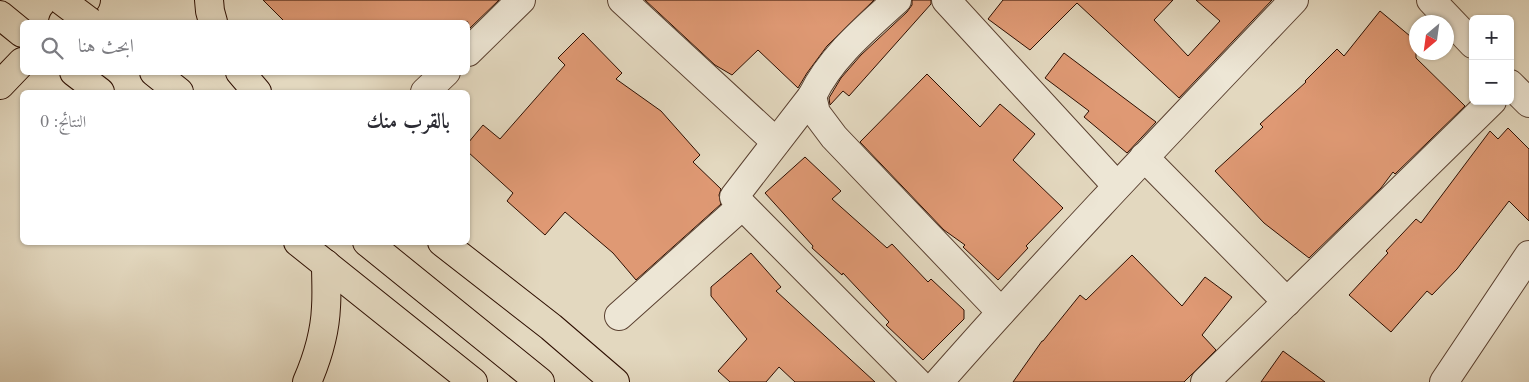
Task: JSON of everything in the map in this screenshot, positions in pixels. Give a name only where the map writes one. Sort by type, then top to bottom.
[{"type":"main road","points":[[61,0],[87,20]]},
{"type":"main road","points":[[65,20],[86,0]]},
{"type":"main road","points":[[209,0],[213,20]]},
{"type":"main road","points":[[0,15],[20,31]]},
{"type":"main road","points":[[0,85],[20,64]]},
{"type":"main road","points":[[78,75],[97,90]]},
{"type":"main road","points":[[158,75],[176,90]]},
{"type":"main road","points":[[243,75],[255,90]]},
{"type":"main road","points":[[302,245],[473,382]]},
{"type":"main road","points":[[371,245],[540,382]]},
{"type":"main road","points":[[446,245],[550,327],[615,382]]},
{"type":"main road","points":[[307,382],[313,369],[323,332],[326,307],[326,264]]},
{"type":"street","points":[[470,50],[522,0]]},
{"type":"street","points":[[622,0],[776,142]]},
{"type":"street","points":[[897,0],[844,49],[821,78],[812,96],[734,198],[917,382]]},
{"type":"street","points":[[946,0],[1116,186]]},
{"type":"street","points":[[940,382],[1116,186],[1294,0]]},
{"type":"street","points":[[1431,0],[1469,40]]},
{"type":"street","points":[[428,90],[443,75]]},
{"type":"street","points":[[1514,88],[1529,103]]},
{"type":"street","points":[[812,96],[816,112],[834,137],[1001,312]]},
{"type":"street","points":[[1206,382],[1488,105]]},
{"type":"street","points":[[1144,157],[1287,302]]},
{"type":"street","points":[[619,316],[742,206]]},
{"type":"street","points":[[1444,382],[1529,255]]},
{"type":"building","points":[[263,0],[499,0],[470,28],[470,20],[283,20]]},
{"type":"building","points":[[645,0],[874,0],[827,46],[798,88],[758,50],[732,75],[715,65]]},
{"type":"building","points":[[912,0],[931,0],[931,4],[849,96],[843,91],[830,105],[829,98],[841,78],[861,55],[907,12],[912,5]]},
{"type":"building","points":[[1003,0],[1173,0],[1154,20],[1188,56],[1220,21],[1196,0],[1272,0],[1179,98],[1077,3],[1030,50],[988,19]]},
{"type":"building","points":[[1380,11],[1409,35],[1409,60],[1418,60],[1465,106],[1395,174],[1393,172],[1381,188],[1309,258],[1264,223],[1215,171],[1263,127],[1260,124],[1306,82],[1337,49],[1344,56]]},
{"type":"building","points":[[583,33],[622,73],[616,79],[661,111],[700,155],[693,162],[721,189],[719,195],[721,204],[636,280],[613,253],[565,212],[545,235],[507,201],[513,193],[470,154],[470,141],[483,125],[500,139],[565,65],[558,58]]},
{"type":"building","points":[[1064,53],[1156,122],[1127,153],[1084,117],[1089,111],[1045,78]]},
{"type":"building","points":[[927,74],[980,127],[1000,104],[1035,134],[1013,160],[1063,208],[1026,246],[1028,248],[998,280],[963,247],[965,245],[944,230],[860,142]]},
{"type":"building","points":[[1508,128],[1529,149],[1529,221],[1509,201],[1457,269],[1432,295],[1427,291],[1391,332],[1349,295],[1416,219],[1421,223],[1490,131],[1498,139]]},
{"type":"building","points":[[805,157],[841,191],[832,199],[887,248],[892,244],[928,282],[931,279],[964,310],[964,319],[923,360],[886,325],[889,322],[843,273],[842,275],[812,248],[813,246],[765,193]]},
{"type":"building","points":[[751,253],[781,287],[776,291],[875,382],[795,382],[779,367],[766,382],[730,382],[718,371],[747,339],[711,296],[711,287]]},
{"type":"building","points":[[1132,255],[1182,306],[1205,277],[1232,297],[1202,335],[1216,350],[1184,382],[1013,382],[1042,341],[1080,295],[1086,300]]},
{"type":"building","points":[[1283,351],[1325,382],[1261,382]]}]
